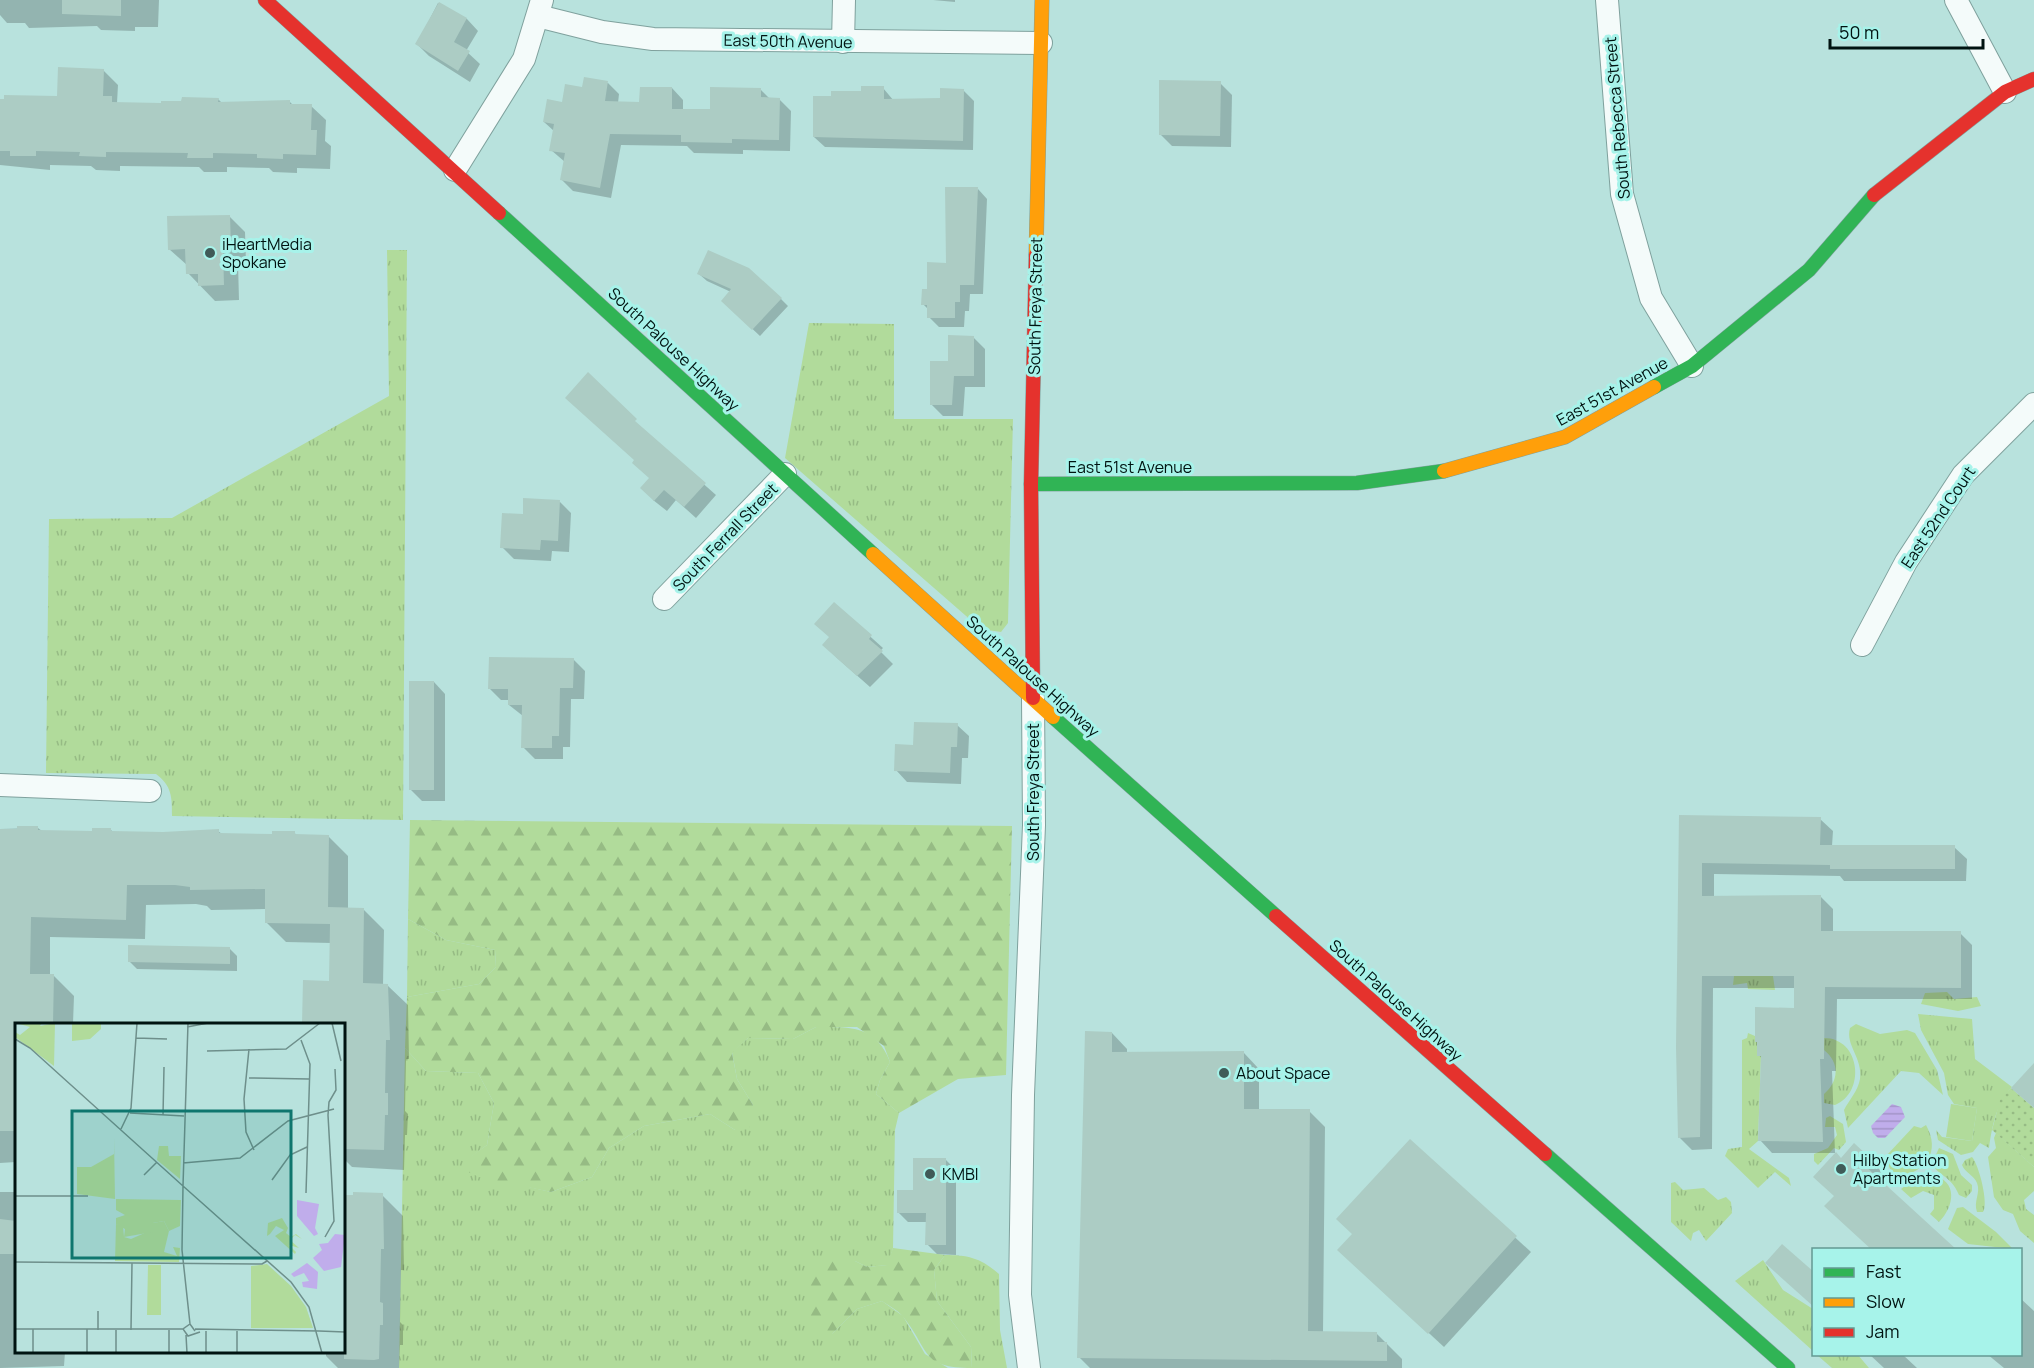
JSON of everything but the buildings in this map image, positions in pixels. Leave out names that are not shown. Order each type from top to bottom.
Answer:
[{"type":"street","name":"South Palouse Highway","points":[[265,0],[455,170],[785,474],[1033,698],[1788,1368]]},
{"type":"street","points":[[843,42],[844,0]]},
{"type":"street","name":"South Freya Street","points":[[1029,1368],[1020,1295],[1023,1095],[1034,825],[1031,484],[1042,0]]},
{"type":"street","name":"South Rebecca Street","points":[[1607,0],[1622,194],[1651,298],[1692,366]]},
{"type":"street","points":[[1956,0],[2005,92]]},
{"type":"street","points":[[455,170],[485,126],[524,59],[540,8]]},
{"type":"street","name":"East 50th Avenue","points":[[540,8],[602,32],[653,39],[1041,43]]},
{"type":"street","name":"East 51st Avenue","points":[[1031,484],[1357,483],[1458,469],[1565,437],[1692,366],[1809,270],[1880,188],[2005,92],[2034,80]]},
{"type":"street","name":"East 52nd Court","points":[[1862,645],[1906,562],[1963,475],[2034,404]]},
{"type":"street","name":"South Ferrall Street","points":[[664,599],[785,474]]},
{"type":"street","points":[[0,785],[150,791]]},
{"type":"green space","points":[[387,250],[407,250],[403,820],[172,816],[170,792],[156,774],[46,773],[49,519],[172,518],[389,396]]},
{"type":"green space","points":[[809,323],[894,324],[894,419],[1013,419],[1008,623],[1001,632],[981,629],[785,458]]},
{"type":"green space","points":[[410,820],[1012,826],[1006,1075],[958,1079],[899,1113],[876,1094],[880,1080],[890,1062],[884,1046],[857,1027],[816,1027],[793,1039],[748,1038],[732,1053],[737,1079],[753,1105],[750,1127],[735,1130],[710,1114],[644,1126],[609,1148],[592,1177],[551,1192],[479,1177],[464,1170],[470,1157],[487,1145],[494,1103],[478,1073],[426,1071],[405,1048],[407,997],[479,984],[496,967],[495,950],[446,940],[408,919]]},
{"type":"green space","points":[[408,919],[446,940],[495,950],[496,967],[479,984],[407,997]]},
{"type":"green space","points":[[1734,976],[1773,976],[1775,990],[1748,989],[1747,983],[1733,985]]},
{"type":"green space","points":[[1947,992],[1954,999],[1977,997],[1981,1006],[1958,1011],[1921,1004],[1925,993]]},
{"type":"green space","points":[[1918,1014],[1972,1019],[1975,1059],[2012,1087],[1998,1108],[1989,1148],[1980,1143],[1973,1152],[1961,1155],[1938,1140],[1936,1130],[1942,1137],[1972,1141],[1977,1108],[1954,1104],[1948,1095],[1944,1073],[1921,1030]]},
{"type":"green space","points":[[1856,1024],[1880,1034],[1907,1030],[1915,1033],[1937,1070],[1943,1095],[1919,1073],[1901,1071],[1848,1128],[1844,1110],[1860,1079],[1859,1065],[1849,1034],[1850,1028]]},
{"type":"green space","points":[[816,1027],[851,1028],[870,1035],[877,1041],[890,1062],[880,1080],[876,1094],[899,1113],[895,1130],[893,1248],[888,1265],[867,1267],[855,1261],[832,1334],[857,1309],[882,1301],[903,1316],[925,1354],[948,1368],[399,1368],[405,1048],[426,1071],[478,1073],[494,1103],[487,1145],[471,1157],[529,1187],[551,1192],[592,1177],[609,1148],[644,1126],[710,1114],[735,1130],[753,1105],[737,1079],[732,1052],[748,1038],[793,1039]]},
{"type":"green space","points":[[1748,1033],[1755,1036],[1761,1056],[1758,1141],[1749,1149],[1789,1178],[1791,1186],[1775,1172],[1758,1188],[1725,1156],[1728,1149],[1742,1147],[1742,1040],[1747,1038]]},
{"type":"green space","points":[[1824,1038],[1836,1040],[1846,1047],[1855,1067],[1852,1089],[1845,1099],[1835,1105],[1824,1103],[1824,1094],[1833,1083],[1836,1072],[1833,1061],[1824,1050]]},
{"type":"green space","points":[[2011,1088],[2034,1108],[2034,1167],[1992,1130],[2000,1100]]},
{"type":"green space","points":[[1951,1104],[1977,1108],[1972,1141],[1946,1137]]},
{"type":"green space","points":[[1830,1116],[1843,1124],[1846,1142],[1839,1150],[1834,1148],[1818,1165],[1814,1161],[1814,1154],[1828,1148],[1837,1135],[1835,1127],[1825,1127],[1826,1118]]},
{"type":"green space","points":[[1926,1125],[1932,1144],[1928,1159],[1917,1170],[1899,1177],[1890,1168],[1887,1155],[1914,1126],[1921,1128]]},
{"type":"green space","points":[[1996,1133],[2034,1167],[2034,1191],[2024,1200],[2026,1209],[2034,1215],[2034,1243],[2020,1231],[2013,1214],[2003,1210],[1994,1197],[1988,1157],[1996,1148],[1994,1138]]},
{"type":"green space","points":[[1939,1148],[1953,1154],[1961,1175],[1972,1185],[1972,1191],[1966,1198],[1959,1195],[1952,1183],[1934,1167],[1932,1163]]},
{"type":"green space","points":[[1972,1157],[1978,1168],[1982,1184],[1985,1201],[1983,1212],[1977,1212],[1976,1208],[1977,1183],[1962,1165],[1965,1160]]},
{"type":"green space","points":[[1932,1175],[1947,1183],[1951,1195],[1948,1209],[1939,1222],[1930,1214],[1934,1209],[1934,1195],[1923,1191],[1911,1198],[1901,1189],[1916,1178]]},
{"type":"green space","points":[[1675,1182],[1683,1190],[1704,1188],[1718,1200],[1726,1197],[1731,1202],[1732,1213],[1706,1241],[1699,1230],[1693,1233],[1691,1241],[1671,1222],[1671,1183]]},
{"type":"green space","points":[[1963,1207],[1996,1232],[2012,1248],[1968,1244],[1948,1229],[1957,1208]]},
{"type":"green space","points":[[893,1248],[945,1255],[934,1270],[937,1301],[971,1347],[972,1368],[944,1365],[935,1361],[923,1348],[902,1315],[882,1301],[857,1309],[832,1334],[812,1332],[803,1309],[814,1272],[833,1258],[855,1261],[867,1267],[887,1265]]},
{"type":"green space","points":[[945,1255],[974,1258],[999,1274],[1000,1330],[1007,1368],[972,1368],[971,1347],[937,1301],[934,1270]]},
{"type":"green space","points":[[1763,1260],[1783,1290],[1812,1308],[1812,1350],[1735,1281]]},
{"type":"green space","points":[[1818,1356],[1859,1356],[1869,1368],[1832,1368]]},
{"type":"shaded area","points":[[1892,1104],[1901,1107],[1905,1117],[1885,1138],[1878,1138],[1871,1126]]},
{"type":"traffic: fast","points":[[1654,387],[1692,366],[1809,270],[1874,195]]},
{"type":"traffic: fast","points":[[499,213],[873,554]]},
{"type":"traffic: fast","points":[[1031,484],[1357,483],[1444,471]]},
{"type":"traffic: fast","points":[[1053,717],[1276,916]]},
{"type":"traffic: fast","points":[[1545,1154],[1788,1368]]},
{"type":"traffic: slow","points":[[1036,255],[1042,0]]},
{"type":"traffic: slow","points":[[1444,471],[1565,437],[1654,387]]},
{"type":"traffic: slow","points":[[873,554],[1053,717]]},
{"type":"traffic: jam","points":[[265,0],[499,213]]},
{"type":"traffic: jam","points":[[1874,195],[2005,92],[2034,79]]},
{"type":"traffic: jam","points":[[1033,698],[1031,484],[1036,255]]},
{"type":"traffic: jam","points":[[1276,916],[1545,1154]]},
{"type":"place","name":"iHeartMedia Spokane","points":[[210,253]]},
{"type":"place","name":"About Space","points":[[1224,1073]]},
{"type":"place","name":"Hilby Station Apartments","points":[[1841,1169]]},
{"type":"place","name":"KMBI","points":[[930,1174]]}]
